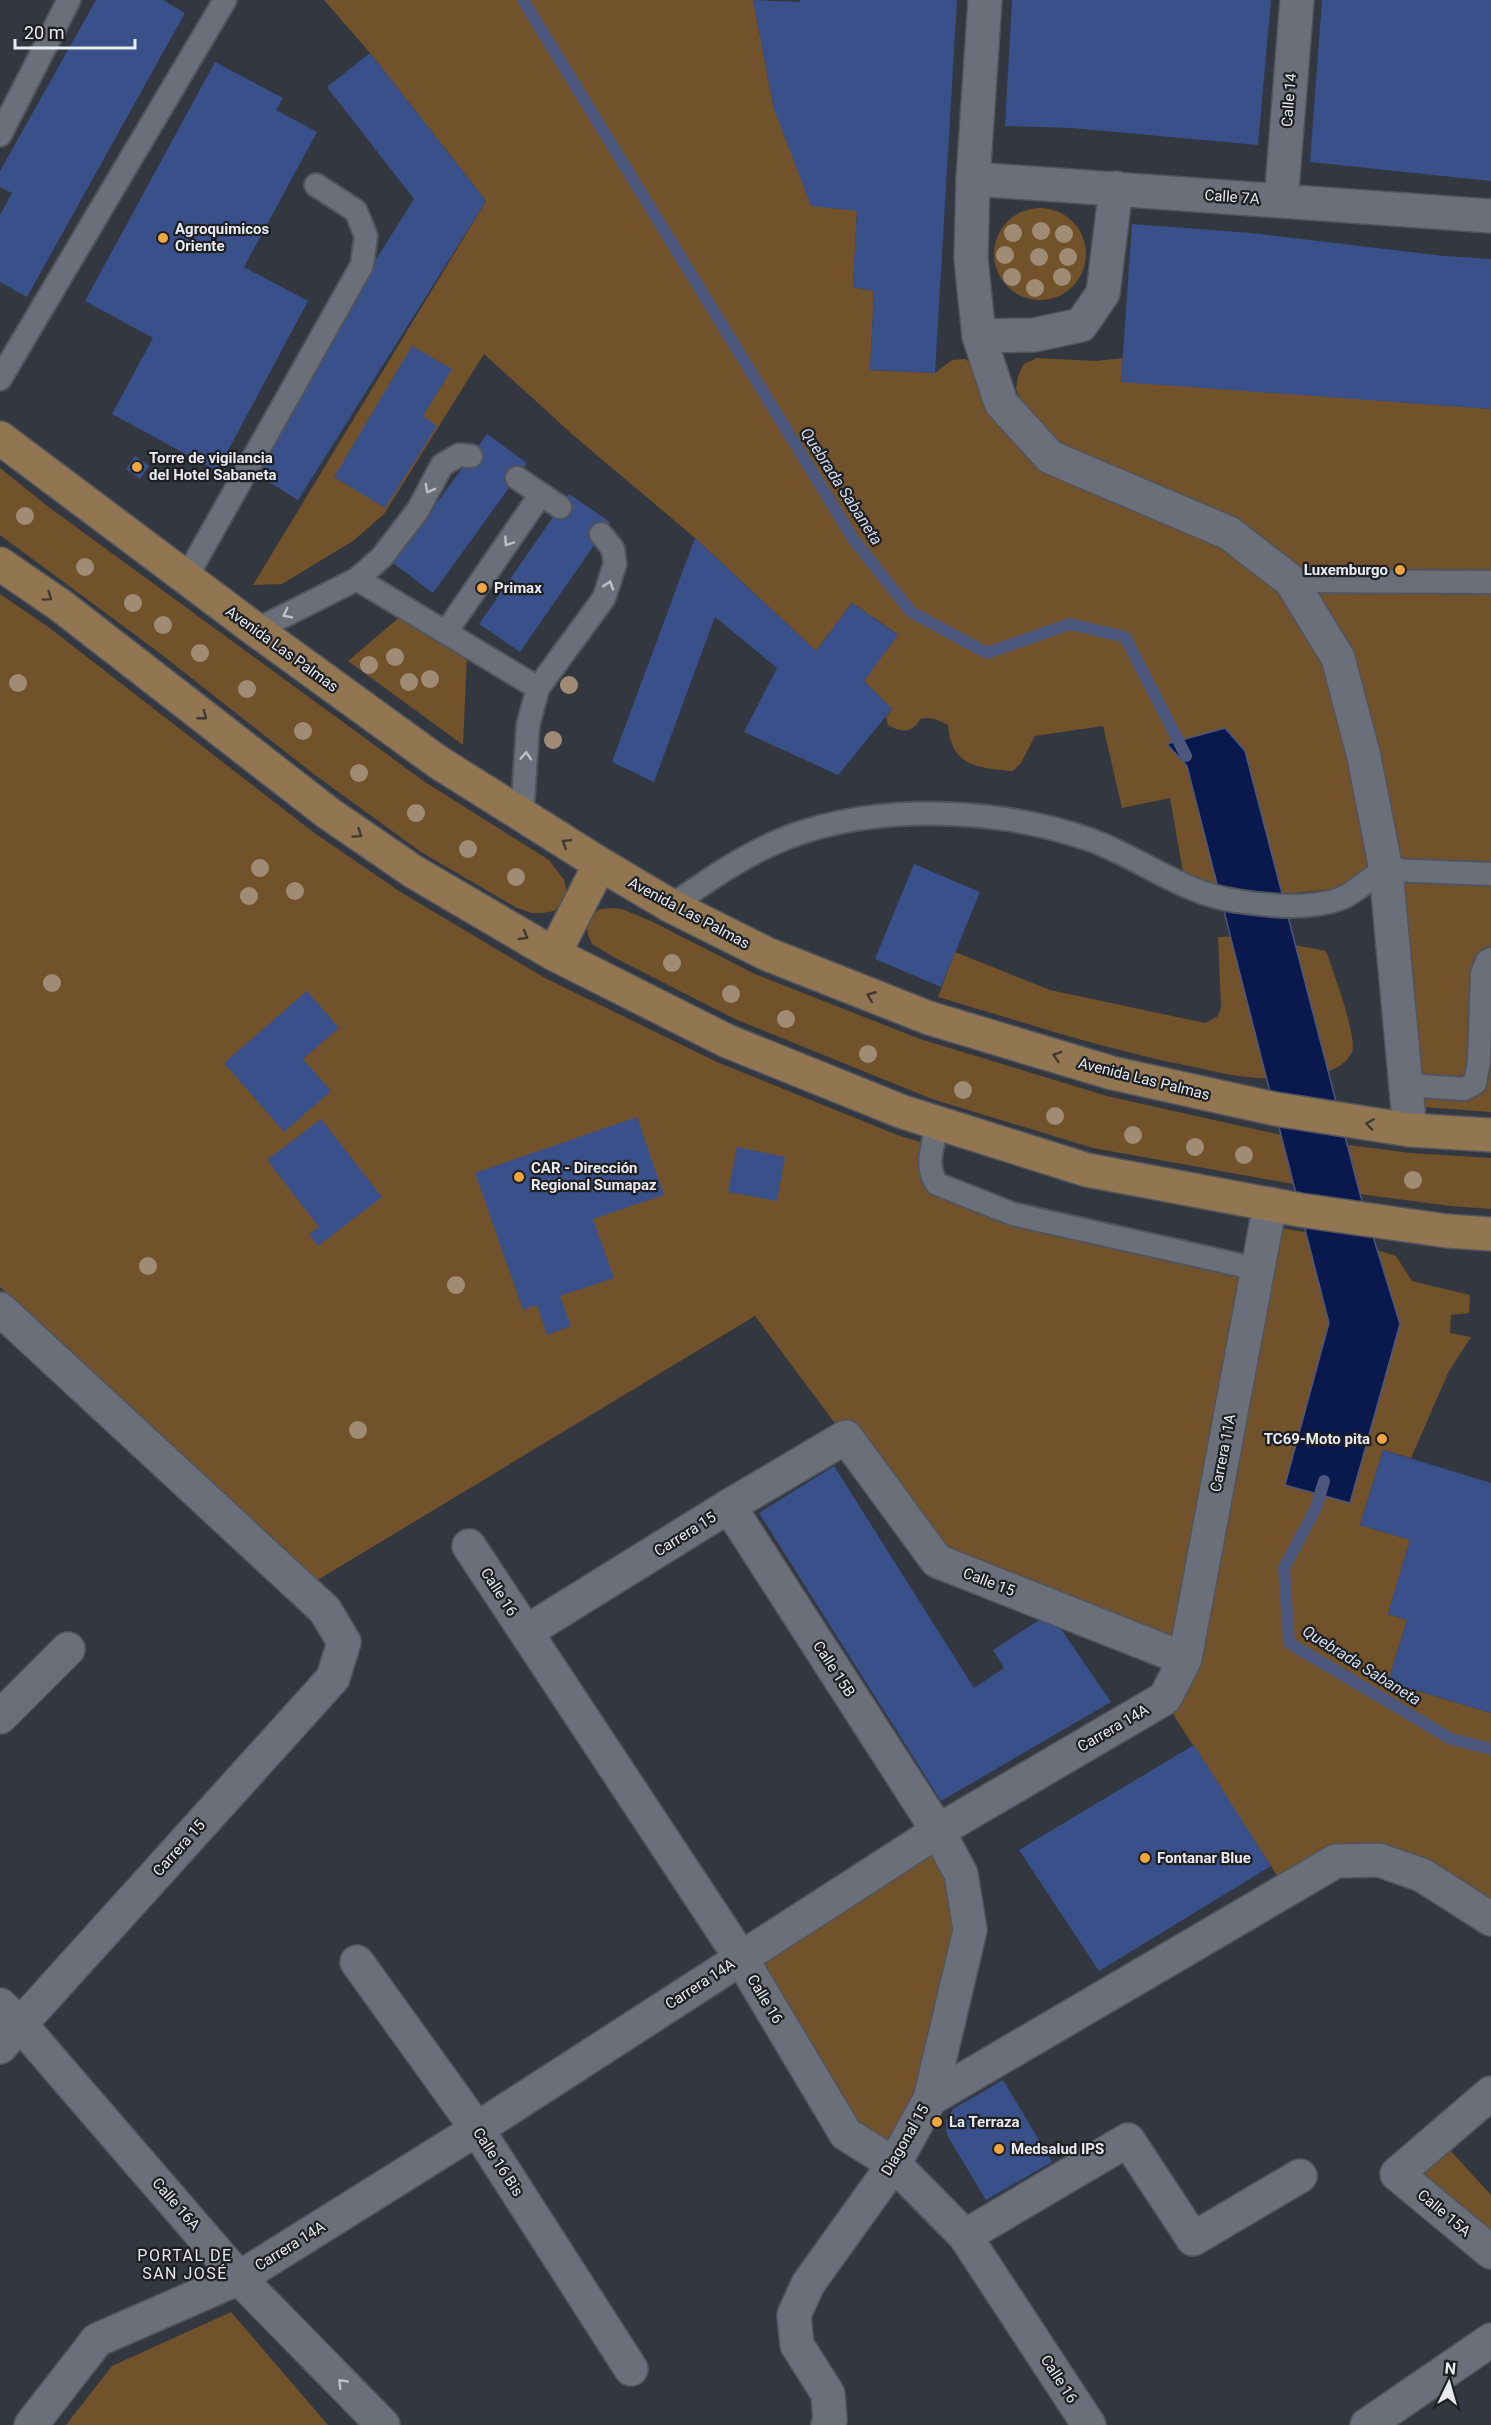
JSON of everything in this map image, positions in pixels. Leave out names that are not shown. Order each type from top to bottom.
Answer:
[{"type":"main road","name":"Avenida Las Palmas","points":[[0,438],[256,630],[438,762],[671,906],[767,954],[929,1018],[1112,1073],[1275,1109],[1410,1130],[1491,1135]]},
{"type":"main road","points":[[0,564],[60,605],[328,813],[414,872],[555,954],[727,1041],[938,1124],[1088,1170],[1270,1204],[1447,1231],[1491,1234]]},
{"type":"main road","points":[[555,954],[600,864]]},
{"type":"street","points":[[985,0],[970,259],[979,336],[1001,403],[1050,457],[1229,533],[1291,581],[1338,658],[1364,757],[1386,870],[1410,1130]]},
{"type":"street","name":"Calle 14","points":[[1281,201],[1297,0]]},
{"type":"street","name":"Calle 7A","points":[[973,179],[1491,216]]},
{"type":"street","points":[[979,336],[1034,335],[1081,325],[1103,293],[1116,188]]},
{"type":"street","name":"Carrera 11A","points":[[1165,1698],[1185,1659],[1270,1204]]},
{"type":"street","name":"Carrera 15","points":[[0,1309],[325,1610],[344,1642],[333,1678],[7,2025]]},
{"type":"street","name":"Calle 15","points":[[846,1437],[937,1562],[1185,1659]]},
{"type":"street","name":"Carrera 15","points":[[526,1632],[729,1506],[846,1437]]},
{"type":"street","name":"Calle 15B","points":[[729,1506],[938,1831]]},
{"type":"street","name":"Calle 16","points":[[469,1546],[741,1958],[846,2134],[894,2164],[965,2236],[1089,2425]]},
{"type":"street","points":[[0,1717],[68,1649]]},
{"type":"street","name":"Carrera 14A","points":[[31,2425],[97,2340],[239,2278],[477,2129],[938,1831],[1165,1698]]},
{"type":"street","name":"Diagonal 15","points":[[828,2425],[830,2420],[828,2394],[797,2345],[794,2315],[808,2284],[894,2164],[930,2099],[970,1930],[961,1874],[938,1831]]},
{"type":"street","points":[[930,2099],[1336,1861],[1379,1860],[1422,1875],[1491,1919]]},
{"type":"street","name":"Calle 16 Bis","points":[[357,1962],[477,2129],[631,2369]]},
{"type":"street","name":"Calle 16A","points":[[7,2025],[239,2278],[383,2425]]},
{"type":"street","name":"Calle 15A","points":[[1491,2093],[1397,2174],[1491,2252]]},
{"type":"street","points":[[965,2236],[1128,2140],[1193,2239],[1300,2176]]},
{"type":"street","points":[[1367,2425],[1491,2340]]},
{"type":"lane","points":[[0,135],[69,0]]},
{"type":"lane","points":[[0,379],[225,0]]},
{"type":"lane","points":[[186,578],[362,265],[366,236],[356,212],[316,185]]},
{"type":"lane","points":[[256,630],[357,579],[382,557],[418,510],[442,465],[459,455],[471,456]]},
{"type":"lane","points":[[517,478],[560,507]]},
{"type":"lane","points":[[446,632],[541,494]]},
{"type":"lane","points":[[522,815],[528,725],[538,688],[604,598],[615,564],[613,549],[601,534]]},
{"type":"lane","points":[[357,579],[538,688]]},
{"type":"lane","points":[[1291,581],[1491,582]]},
{"type":"lane","points":[[671,906],[733,864],[777,842],[809,830],[878,817],[993,816],[1026,823],[1092,841],[1211,896],[1273,905],[1328,902],[1354,892],[1386,870],[1491,874]]},
{"type":"lane","points":[[1407,1085],[1464,1089],[1475,1083],[1479,1061],[1482,973],[1487,961],[1491,959]]},
{"type":"lane","points":[[938,1124],[930,1156],[931,1176],[937,1184],[1013,1214],[1257,1269]]},
{"type":"shaded area","points":[[324,0],[753,0],[774,109],[857,211],[853,287],[874,291],[870,370],[935,373],[952,360],[966,359],[974,368],[987,413],[1044,472],[1219,544],[1282,597],[1324,661],[1374,870],[1350,885],[1325,890],[1273,895],[1210,886],[1183,872],[1170,798],[1122,808],[1103,726],[1035,736],[1021,763],[1013,771],[969,763],[955,749],[950,739],[948,725],[938,720],[920,719],[914,727],[906,730],[888,725],[886,717],[892,709],[864,681],[897,634],[852,603],[816,651],[695,538],[573,435],[484,354],[384,514],[353,541],[282,584],[253,585],[486,201],[370,53]]},
{"type":"shaded area","points":[[1040,208],[1057,212],[1072,222],[1082,237],[1086,254],[1082,271],[1072,286],[1057,296],[1040,300],[1023,296],[1008,286],[998,271],[994,254],[998,237],[1008,222],[1023,212]]},
{"type":"shaded area","points":[[1037,358],[1096,361],[1123,358],[1121,381],[1491,409],[1491,1112],[1423,1107],[1399,859],[1301,570],[1062,445],[1023,405],[1016,389],[1018,376],[1024,364]]},
{"type":"shaded area","points":[[0,468],[50,508],[425,782],[549,860],[564,880],[567,892],[562,904],[554,911],[543,913],[532,913],[517,908],[421,852],[315,775],[157,651],[0,535]]},
{"type":"shaded area","points":[[0,594],[47,626],[313,832],[399,891],[545,978],[717,1062],[900,1136],[924,1143],[922,1174],[930,1190],[1242,1274],[1173,1638],[948,1550],[837,1426],[755,1316],[316,1581],[0,1287]]},
{"type":"shaded area","points":[[401,616],[467,657],[463,745],[348,661]]},
{"type":"shaded area","points":[[1225,728],[1245,751],[1360,1194],[1400,1324],[1350,1503],[1285,1485],[1329,1323],[1187,766],[1167,744]]},
{"type":"shaded area","points":[[600,909],[622,909],[651,921],[755,974],[920,1039],[1107,1096],[1281,1135],[1293,1184],[1093,1148],[932,1099],[735,1019],[617,959],[592,944],[587,925],[590,917]]},
{"type":"shaded area","points":[[1246,936],[1326,951],[1344,1003],[1353,1044],[1352,1052],[1345,1062],[1334,1069],[1305,1077],[1273,1079],[1231,1075],[1122,1051],[938,997],[955,952],[1050,990],[1205,1023],[1218,1016],[1221,1007],[1218,937]]},
{"type":"shaded area","points":[[1348,1145],[1411,1153],[1491,1158],[1491,1209],[1360,1194]]},
{"type":"shaded area","points":[[1280,1228],[1335,1237],[1396,1256],[1412,1281],[1470,1295],[1469,1313],[1451,1315],[1450,1333],[1471,1337],[1449,1371],[1411,1458],[1383,1450],[1360,1525],[1410,1540],[1388,1614],[1407,1620],[1388,1682],[1491,1713],[1491,1902],[1429,1862],[1278,1877],[1171,1711]]},
{"type":"shaded area","points":[[932,1844],[952,1874],[959,1933],[922,2083],[889,2150],[853,2127],[752,1961]]},
{"type":"shaded area","points":[[1449,2149],[1491,2195],[1491,2233],[1419,2173]]},
{"type":"shaded area","points":[[231,2312],[328,2425],[66,2425],[112,2366]]},
{"type":"building","points":[[96,0],[163,0],[185,13],[27,297],[0,282],[0,215],[12,193],[0,187],[0,171]]},
{"type":"building","points":[[753,0],[800,2],[800,0],[957,0],[935,373],[870,370],[874,291],[853,287],[857,211],[811,206],[774,109]]},
{"type":"building","points":[[1012,0],[1271,0],[1258,145],[1072,128],[1005,126]]},
{"type":"building","points":[[1322,0],[1491,0],[1491,181],[1310,162]]},
{"type":"building","points":[[370,53],[486,201],[298,500],[254,473],[278,415],[414,199],[327,87]]},
{"type":"building","points":[[215,62],[283,98],[276,110],[317,132],[244,267],[308,301],[217,471],[112,414],[153,338],[85,301]]},
{"type":"building","points":[[1132,224],[1251,233],[1444,256],[1491,259],[1491,409],[1121,382]]},
{"type":"building","points":[[412,346],[452,369],[423,416],[437,426],[385,508],[334,477]]},
{"type":"building","points":[[487,434],[527,463],[433,593],[393,563]]},
{"type":"building","name":"Torre de vigilancia del Hotel Sabaneta","points":[[135,456],[149,466],[140,479],[126,469]]},
{"type":"building","points":[[569,494],[610,522],[520,652],[479,624]]},
{"type":"building","points":[[695,538],[816,651],[852,603],[898,635],[864,681],[892,709],[838,775],[744,732],[777,668],[715,617],[654,782],[612,762]]},
{"type":"building","points":[[914,864],[980,892],[941,987],[875,959]]},
{"type":"building","points":[[307,991],[339,1028],[303,1059],[331,1091],[284,1132],[224,1063]]},
{"type":"building","points":[[637,1117],[664,1195],[593,1219],[614,1278],[560,1296],[571,1326],[547,1335],[537,1305],[523,1310],[475,1173]]},
{"type":"building","points":[[321,1119],[382,1197],[318,1246],[309,1234],[319,1227],[267,1160]]},
{"type":"building","points":[[737,1147],[785,1157],[777,1201],[728,1192]]},
{"type":"building","points":[[1383,1450],[1491,1483],[1491,1713],[1388,1682],[1407,1620],[1388,1614],[1410,1540],[1360,1525]]},
{"type":"building","points":[[834,1466],[974,1688],[1004,1668],[993,1650],[1050,1613],[1111,1702],[941,1801],[759,1513]]},
{"type":"building","name":"Fontanar Blue","points":[[1194,1745],[1271,1866],[1099,1971],[1019,1850]]},
{"type":"building","name":"Medsalud IPS","points":[[1003,2080],[1052,2162],[986,2200],[947,2135],[946,2121],[953,2109]]},
{"type":"waterway","name":"Quebrada Sabaneta","points":[[523,0],[854,540],[911,612],[987,653],[1070,624],[1125,637],[1186,756]]},
{"type":"waterway","name":"Quebrada Sabaneta","points":[[1324,1481],[1316,1508],[1284,1568],[1289,1643],[1451,1739],[1491,1749]]},
{"type":"place","name":"Agroquimicos Oriente","points":[[163,238]]},
{"type":"place","name":"Torre de vigilancia del Hotel Sabaneta","points":[[137,467]]},
{"type":"place","name":"Luxemburgo","points":[[1400,570]]},
{"type":"place","name":"Primax","points":[[482,588]]},
{"type":"place","name":"CAR - Dirección Regional Sumapaz","points":[[519,1177]]},
{"type":"place","name":"TC69-Moto pita","points":[[1382,1439]]},
{"type":"place","name":"Fontanar Blue","points":[[1145,1858]]},
{"type":"place","name":"La Terraza","points":[[937,2122]]},
{"type":"place","name":"Medsalud IPS","points":[[999,2149]]},
{"type":"district","name":"PORTAL DE SAN JOSÉ","points":[[185,2264]]}]
